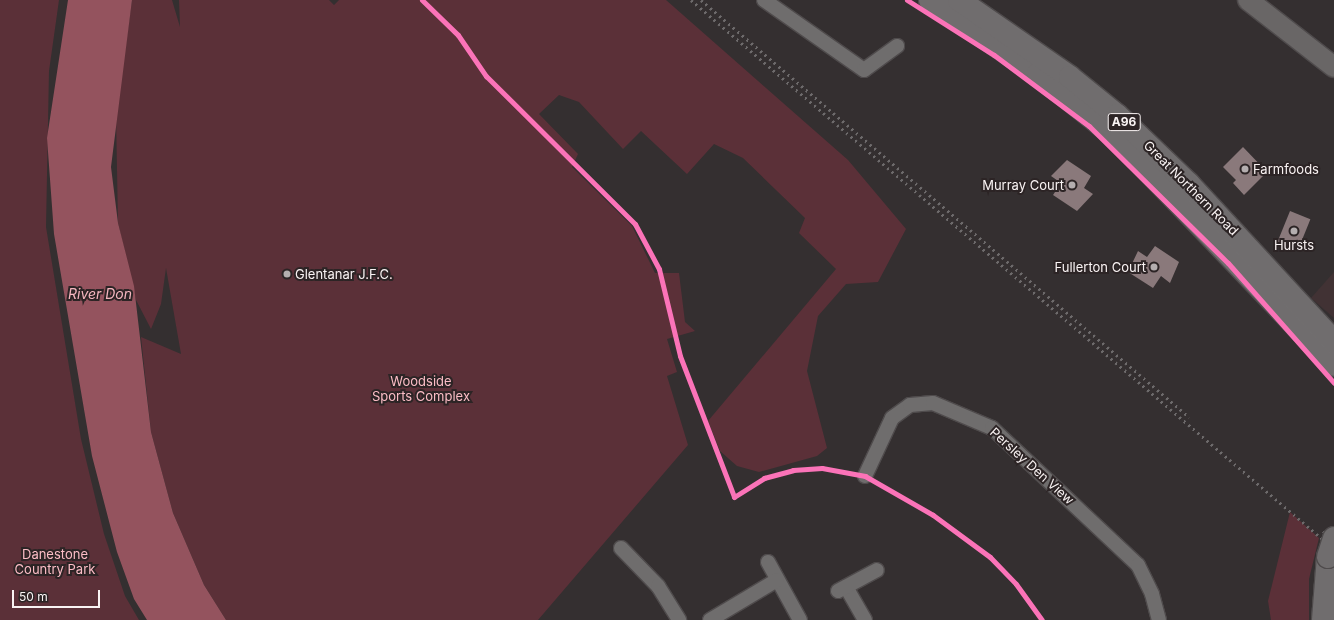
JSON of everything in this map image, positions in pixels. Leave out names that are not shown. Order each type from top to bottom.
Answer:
[{"type":"main road","name":"Great Northern Road","points":[[930,0],[1038,74],[1116,137],[1334,365]]},
{"type":"main road","name":"Great Northern Road","points":[[959,0],[1070,77],[1168,162],[1327,334]]},
{"type":"main road","points":[[1322,620],[1331,547]]},
{"type":"street","points":[[764,0],[864,70],[896,46]]},
{"type":"street","points":[[1248,0],[1334,67]]},
{"type":"street","name":"Persley Den View","points":[[865,476],[892,418],[910,405],[932,403],[992,428],[1138,564],[1152,594],[1159,620]]},
{"type":"street","points":[[621,548],[658,586],[679,620]]},
{"type":"street","points":[[768,562],[800,620]]},
{"type":"street","points":[[865,620],[842,589],[877,570]]},
{"type":"street","points":[[715,619],[777,580]]},
{"type":"shaded area","points":[[1334,272],[1334,318],[1311,298]]},
{"type":"green space","name":"Danestone Country Park","points":[[0,0],[59,0],[49,71],[46,227],[81,439],[104,534],[125,596],[139,620],[0,620]]},
{"type":"green space","name":"Woodside Sports Complex","points":[[132,0],[172,0],[180,27],[179,0],[329,0],[334,5],[339,0],[666,0],[848,160],[906,229],[878,282],[846,284],[818,316],[807,371],[827,448],[817,456],[759,472],[737,466],[720,451],[708,421],[836,269],[799,233],[805,218],[743,158],[714,144],[687,174],[641,131],[623,149],[579,102],[559,95],[539,114],[578,154],[572,167],[632,226],[655,273],[679,273],[685,322],[695,331],[667,339],[677,372],[667,376],[688,445],[538,620],[226,620],[204,585],[173,513],[151,432],[141,337],[181,354],[166,268],[161,304],[151,329],[136,300],[118,223],[116,115]]},
{"type":"green space","points":[[1290,512],[1319,538],[1309,579],[1309,620],[1271,620],[1268,601]]},
{"type":"water","name":"River Don","points":[[68,0],[132,0],[111,167],[118,223],[134,286],[151,432],[173,513],[204,585],[226,620],[147,620],[134,599],[117,552],[92,456],[54,234],[47,138]]},
{"type":"building","name":"Farmfoods","points":[[1243,147],[1267,172],[1244,195],[1233,183],[1236,180],[1223,167]]},
{"type":"building","name":"Murray Court","points":[[1067,160],[1091,176],[1084,188],[1093,194],[1077,211],[1053,195],[1061,183],[1051,176]]},
{"type":"building","name":"Hursts","points":[[1290,211],[1310,219],[1298,250],[1278,242]]},
{"type":"building","name":"Fullerton Court","points":[[1155,246],[1179,262],[1170,283],[1161,276],[1153,288],[1128,272],[1138,251],[1147,257]]},
{"type":"railway","points":[[691,0],[1334,549]]},
{"type":"railway","points":[[701,0],[1189,417]]},
{"type":"railway","points":[[1323,531],[1334,541]]},
{"type":"cycle path","points":[[422,0],[458,35],[486,76],[635,224],[659,269],[680,356],[734,497],[764,478],[793,470],[822,468],[865,476],[933,515],[990,557],[1016,584],[1042,620]]},
{"type":"cycle path","points":[[907,0],[994,55],[1089,126],[1228,263],[1334,383]]},
{"type":"place","name":"Farmfoods","points":[[1245,169]]},
{"type":"place","name":"Murray Court","points":[[1072,185]]},
{"type":"place","name":"Hursts","points":[[1294,231]]},
{"type":"place","name":"Fullerton Court","points":[[1154,267]]},
{"type":"place","name":"Glentanar J.F.C.","points":[[287,274]]}]
